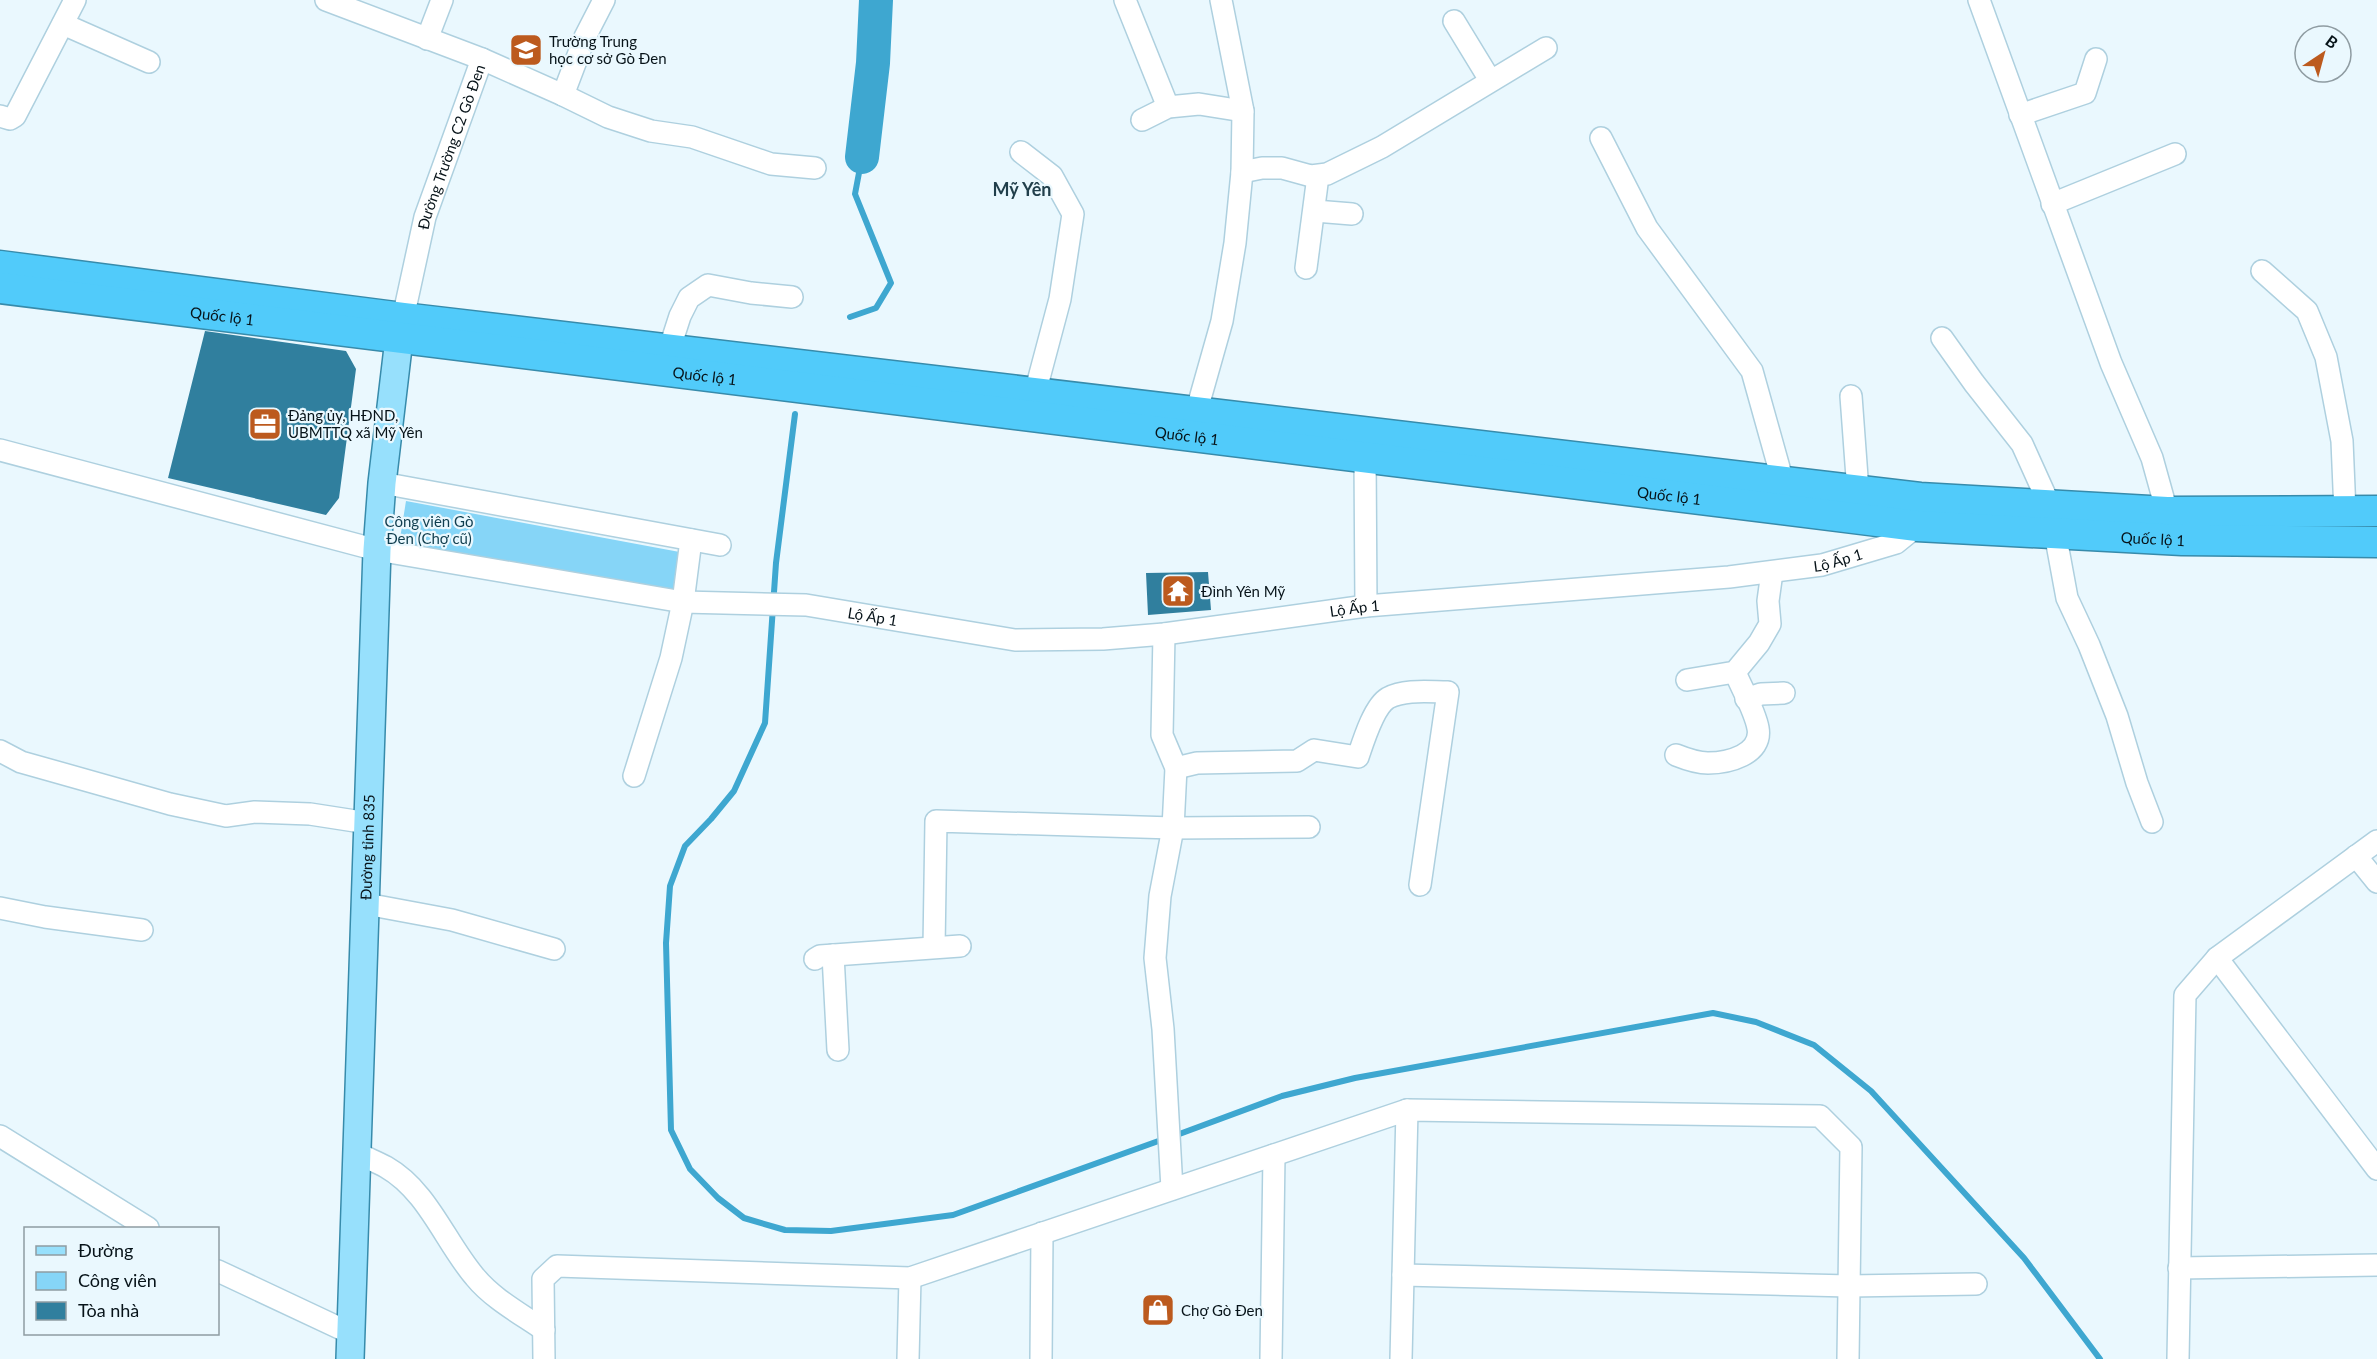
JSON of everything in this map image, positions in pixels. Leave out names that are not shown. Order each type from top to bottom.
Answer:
[{"type":"highway","name":"Quốc lộ 1","points":[[0,266],[401,328],[1365,456],[1917,526],[2167,513],[2377,511]]},
{"type":"highway","name":"Quốc lộ 1","points":[[0,288],[401,328],[669,350],[1920,498],[2182,540],[2377,542]]},
{"type":"main road","name":"Đường tỉnh 835","points":[[350,1346],[377,550],[382,483],[401,328]]},
{"type":"street","points":[[0,116],[10,119],[15,116],[75,0]]},
{"type":"street","points":[[326,0],[482,59]]},
{"type":"street","points":[[427,39],[442,0]]},
{"type":"street","points":[[563,95],[585,37],[604,0]]},
{"type":"street","points":[[1125,0],[1168,107]]},
{"type":"street","points":[[1196,412],[1222,321],[1235,243],[1242,172],[1243,111],[1221,0]]},
{"type":"street","points":[[1979,0],[2111,363],[2152,458],[2167,513]]},
{"type":"street","points":[[1454,21],[1490,80]]},
{"type":"street","points":[[63,24],[149,62]]},
{"type":"street","points":[[1242,172],[1262,168],[1282,168],[1299,174],[1318,176],[1327,174],[1382,147],[1546,48]]},
{"type":"street","name":"Đường Trường C2 Gò Đen","points":[[401,328],[425,217],[482,59],[608,117],[651,130],[692,137],[771,164],[815,168]]},
{"type":"street","points":[[2020,115],[2085,93],[2096,59]]},
{"type":"street","points":[[1142,120],[1168,107],[1199,105],[1243,111]]},
{"type":"street","points":[[1601,138],[1647,228],[1752,371],[1784,482]]},
{"type":"street","points":[[1021,152],[1052,176],[1073,214],[1060,299],[1035,393]]},
{"type":"street","points":[[2052,204],[2175,154]]},
{"type":"street","points":[[1306,268],[1318,176]]},
{"type":"street","points":[[1315,211],[1352,214]]},
{"type":"street","points":[[2262,271],[2307,311],[2325,357],[2342,441],[2345,512]]},
{"type":"street","points":[[669,350],[689,298],[708,285],[751,293],[792,297]]},
{"type":"street","points":[[1942,338],[2022,444],[2053,520],[2067,598],[2089,645],[2117,716],[2137,783],[2152,822]]},
{"type":"street","points":[[1851,396],[1858,491]]},
{"type":"street","name":"Lộ Ấp 1","points":[[0,450],[377,550],[683,602],[806,605],[1014,639],[1103,639],[1164,634],[1366,606],[1772,572],[1822,565],[1896,543],[1917,526]]},
{"type":"street","points":[[1365,456],[1366,606]]},
{"type":"street","points":[[382,483],[720,545]]},
{"type":"street","points":[[634,776],[671,658],[683,602],[691,540]]},
{"type":"street","points":[[1687,680],[1735,672],[1759,643],[1770,624],[1768,601],[1772,572]]},
{"type":"street","points":[[1164,634],[1162,735],[1176,768],[1173,828],[1160,896],[1155,958],[1172,1189]]},
{"type":"street","points":[[1676,755],[1706,763],[1736,759],[1749,751],[1757,741],[1759,729],[1735,672]]},
{"type":"street","points":[[1176,768],[1197,763],[1297,761],[1314,750],[1358,757],[1378,708],[1387,698],[1410,692],[1448,692],[1420,885]]},
{"type":"street","points":[[1746,699],[1761,694],[1784,693]]},
{"type":"street","points":[[0,751],[21,762],[170,804],[226,816],[255,813],[310,814],[368,824]]},
{"type":"street","points":[[934,947],[936,821],[1173,828],[1309,827]]},
{"type":"street","points":[[2178,1359],[2185,995],[2217,958],[2377,841]]},
{"type":"street","points":[[2356,856],[2377,882]]},
{"type":"street","points":[[366,904],[452,921],[554,949]]},
{"type":"street","points":[[0,908],[45,917],[142,930]]},
{"type":"street","points":[[838,1050],[824,957],[960,945]]},
{"type":"street","points":[[2217,958],[2377,1168]]},
{"type":"street","points":[[1401,1359],[1407,1110]]},
{"type":"street","points":[[544,1359],[543,1279],[557,1266],[910,1278],[1407,1110],[1820,1116],[1851,1147],[1848,1359]]},
{"type":"street","points":[[0,1136],[146,1227]]},
{"type":"street","points":[[357,1153],[387,1168],[399,1177],[418,1195],[475,1277],[488,1290],[544,1330]]},
{"type":"street","points":[[1271,1359],[1274,1155]]},
{"type":"street","points":[[1041,1359],[1042,1233]]},
{"type":"street","points":[[2180,1268],[2377,1265]]},
{"type":"street","points":[[219,1272],[350,1346]]},
{"type":"street","points":[[1403,1275],[1849,1286],[1976,1284]]},
{"type":"street","points":[[908,1359],[910,1278]]},
{"type":"green space","name":"Công viên Gò Đen (Chợ cũ)","points":[[406,501],[685,553],[681,593],[399,545]]},
{"type":"building","name":"Đảng ủy, HĐND, UBMTTQ xã Mỹ Yên","points":[[205,331],[346,351],[356,369],[339,498],[326,515],[168,478]]},
{"type":"building","name":"Đình Yên Mỹ","points":[[1208,572],[1211,610],[1148,615],[1146,573]]},
{"type":"waterway","points":[[862,157],[873,63],[876,0]]},
{"type":"waterway","points":[[850,317],[876,308],[891,283],[855,194],[862,157]]},
{"type":"waterway","points":[[795,414],[776,563],[765,723],[734,791],[685,846],[670,886],[666,943],[671,1130],[690,1169],[718,1198],[744,1218],[785,1230],[831,1231],[953,1215],[1164,1139]]},
{"type":"waterway","points":[[1174,1136],[1282,1096],[1355,1078],[1713,1013],[1756,1022],[1814,1045],[1871,1091],[2024,1258],[2100,1359]]},
{"type":"place","name":"Trường Trung học cơ sở Gò Đen","points":[[526,50]]},
{"type":"place","name":"Đảng ủy, HĐND, UBMTTQ xã Mỹ Yên","points":[[265,424]]},
{"type":"place","name":"Đình Yên Mỹ","points":[[1178,591]]},
{"type":"place","name":"Chợ Gò Đen","points":[[1158,1310]]},
{"type":"district","name":"Mỹ Yên","points":[[1022,189]]}]
